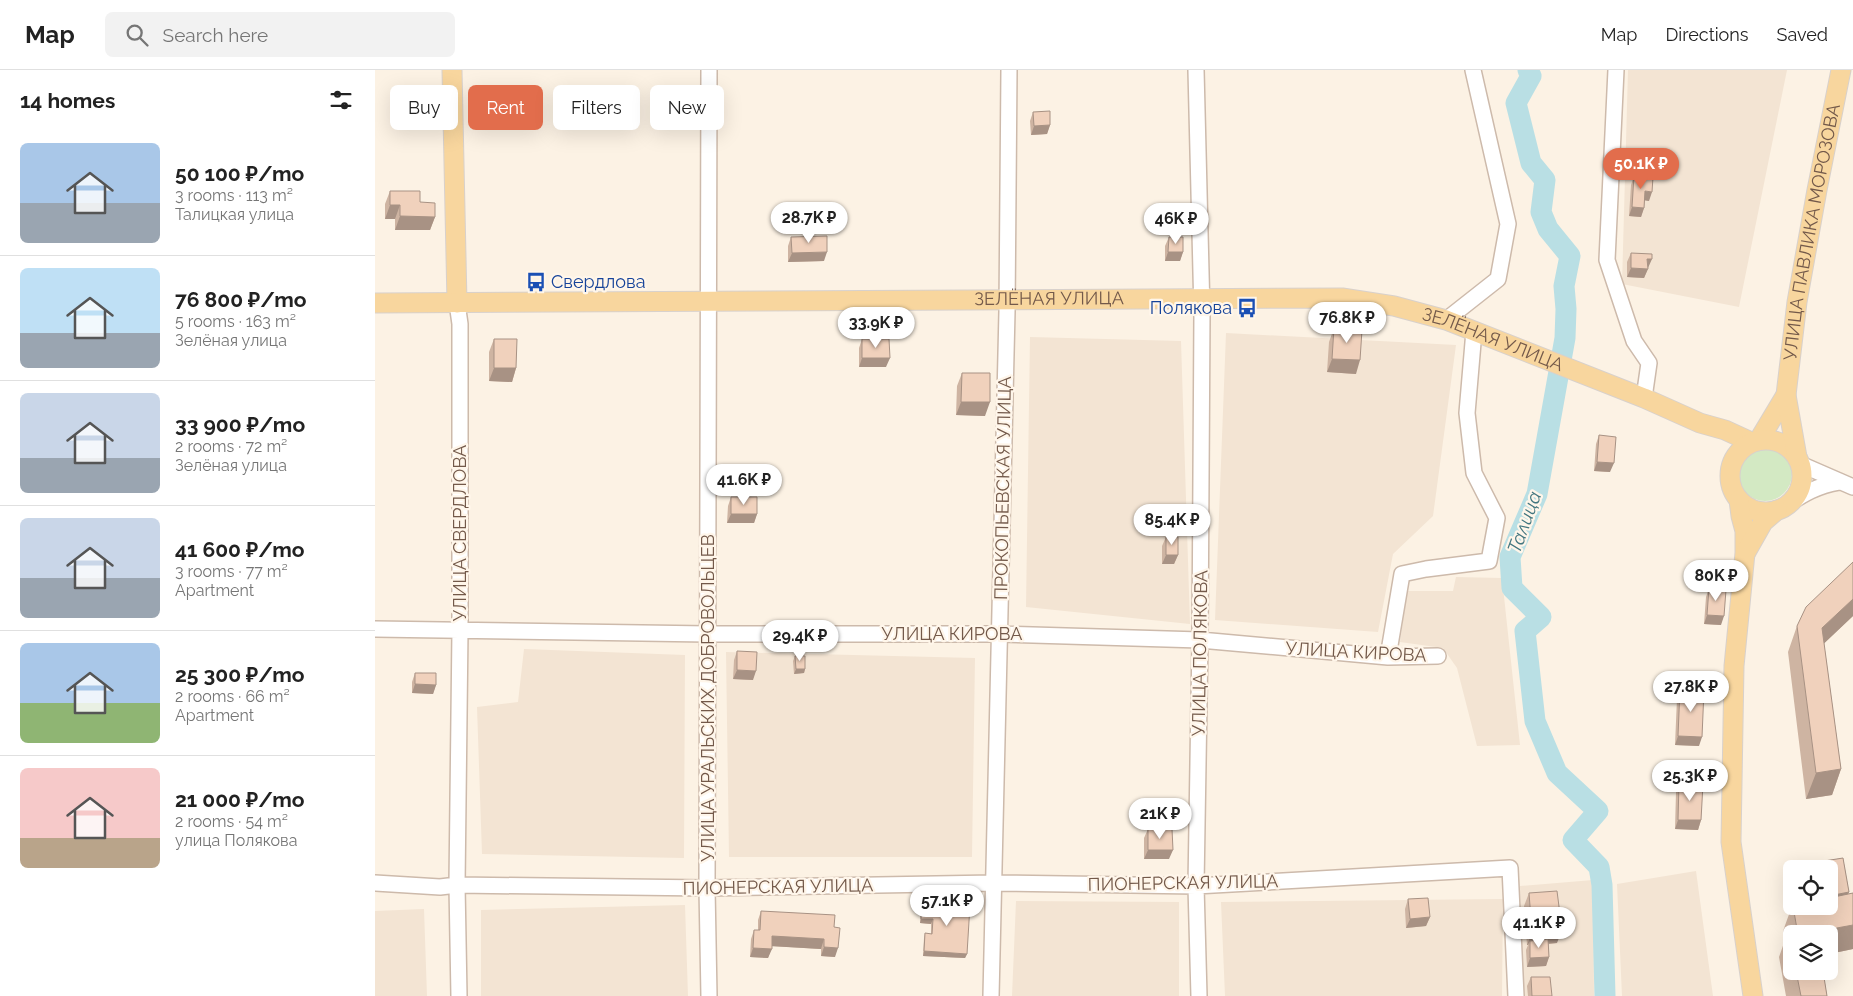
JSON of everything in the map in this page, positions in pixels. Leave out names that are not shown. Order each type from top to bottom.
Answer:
[{"type":"main road","name":"УЛИЦА СВЕРДЛОВА","points":[[452,70],[457,303]]},
{"type":"main road","name":"УЛИЦА ПАВЛИКА МОРОЗОВА","points":[[1786,394],[1797,302],[1841,70]]},
{"type":"main road","name":"ЗЕЛЁНАЯ УЛИЦА","points":[[375,303],[709,303],[1007,298],[1342,298],[1394,306],[1446,320],[1521,348],[1700,423]]},
{"type":"main road","points":[[1731,466],[1738,452],[1755,441],[1786,394]]},
{"type":"main road","points":[[1745,553],[1763,522],[1796,496],[1801,485],[1802,474],[1786,394]]},
{"type":"main road","points":[[1700,423],[1755,441],[1777,442],[1790,449],[1798,460]]},
{"type":"main road","points":[[1700,423],[1717,435],[1726,445],[1731,466],[1731,484],[1739,500],[1745,531],[1745,553],[1734,666],[1731,842],[1753,996]]},
{"type":"main road","points":[[1739,500],[1755,510],[1766,512],[1781,508]]},
{"type":"street","name":"УЛИЦА УРАЛЬСКИХ ДОБРОВОЛЬЦЕВ","points":[[709,70],[707,888],[709,996]]},
{"type":"street","name":"ПРОКОПЬЕВСКАЯ УЛИЦА","points":[[991,996],[1007,298],[1009,70]]},
{"type":"street","name":"УЛИЦА ПОЛЯКОВА","points":[[1196,70],[1202,298],[1196,886],[1199,996]]},
{"type":"street","points":[[1446,320],[1498,279],[1508,224],[1473,70]]},
{"type":"street","points":[[1616,70],[1607,260],[1634,341],[1649,363],[1644,398]]},
{"type":"street","name":"УЛИЦА СВЕРДЛОВА","points":[[457,303],[460,334],[460,630],[457,885],[459,996]]},
{"type":"street","points":[[1388,657],[1402,574],[1426,569],[1489,562],[1497,518],[1474,473],[1467,413],[1474,331]]},
{"type":"street","points":[[1798,460],[1846,485]]},
{"type":"street","points":[[1781,508],[1806,492],[1826,484],[1846,485]]},
{"type":"street","name":"УЛИЦА КИРОВА","points":[[375,629],[708,634],[999,634],[1200,640],[1388,657],[1438,656]]},
{"type":"street","name":"ПИОНЕРСКАЯ УЛИЦА","points":[[375,883],[440,887],[457,885],[707,888],[994,883],[1196,886],[1510,868],[1516,996]]},
{"type":"shaded area","points":[[1628,70],[1787,70],[1739,307],[1622,284]]},
{"type":"shaded area","points":[[1226,333],[1456,345],[1433,516],[1393,554],[1378,632],[1215,620]]},
{"type":"shaded area","points":[[1030,337],[1181,341],[1190,624],[1026,607]]},
{"type":"shaded area","points":[[1456,577],[1502,578],[1520,745],[1477,746],[1457,668],[1443,648],[1400,642],[1407,591],[1453,591]]},
{"type":"shaded area","points":[[524,649],[685,655],[684,858],[482,854],[477,707],[518,702]]},
{"type":"shaded area","points":[[726,652],[975,658],[972,857],[729,857]]},
{"type":"shaded area","points":[[1696,871],[1713,996],[1622,996],[1617,884]]},
{"type":"shaded area","points":[[1593,880],[1594,996],[1523,996],[1520,886]]},
{"type":"shaded area","points":[[1503,899],[1502,996],[1225,996],[1221,902]]},
{"type":"shaded area","points":[[1016,901],[1179,902],[1179,996],[1012,996]]},
{"type":"shaded area","points":[[685,905],[688,996],[481,996],[481,910]]},
{"type":"shaded area","points":[[424,909],[427,996],[375,996],[375,911]]},
{"type":"green space","points":[[1760,447],[1770,447],[1780,451],[1788,459],[1792,474],[1788,489],[1780,497],[1770,501],[1760,501],[1750,497],[1742,489],[1738,479],[1738,469],[1742,459],[1750,451]]},
{"type":"building","points":[[1050,111],[1050,125],[1034,126],[1033,112]]},
{"type":"building","points":[[1634,176],[1653,177],[1652,192],[1645,191],[1644,208],[1632,207]]},
{"type":"building","points":[[390,191],[420,191],[420,202],[435,203],[435,217],[400,216],[400,205],[390,205]]},
{"type":"building","points":[[827,236],[827,252],[792,253],[791,237]]},
{"type":"building","points":[[1169,237],[1183,237],[1183,252],[1168,252]]},
{"type":"building","points":[[1631,253],[1652,254],[1652,259],[1647,259],[1648,269],[1631,268]]},
{"type":"building","points":[[1334,328],[1362,330],[1360,360],[1332,359]]},
{"type":"building","points":[[494,339],[517,339],[516,368],[494,368]]},
{"type":"building","points":[[862,339],[889,339],[890,358],[862,358]]},
{"type":"building","points":[[962,373],[990,373],[990,402],[961,402]]},
{"type":"building","points":[[1599,435],[1616,437],[1614,463],[1597,462]]},
{"type":"building","points":[[731,497],[757,497],[757,514],[731,514]]},
{"type":"building","points":[[1166,537],[1178,537],[1178,555],[1166,555]]},
{"type":"building","points":[[1853,562],[1853,599],[1822,628],[1841,769],[1816,773],[1797,626],[1806,607]]},
{"type":"building","points":[[1709,588],[1726,590],[1724,616],[1707,615]]},
{"type":"building","points":[[737,651],[757,652],[756,671],[737,670]]},
{"type":"building","points":[[795,656],[805,656],[805,669],[796,669]]},
{"type":"building","points":[[415,673],[436,673],[436,685],[415,684]]},
{"type":"building","points":[[1680,689],[1704,690],[1702,737],[1678,736]]},
{"type":"building","points":[[1679,783],[1703,784],[1701,820],[1678,820]]},
{"type":"building","points":[[1148,829],[1172,829],[1173,850],[1148,850]]},
{"type":"building","points":[[1843,858],[1849,892],[1838,894],[1838,860],[1830,860]]},
{"type":"building","points":[[1557,891],[1562,930],[1532,932],[1529,893]]},
{"type":"building","points":[[1853,893],[1853,925],[1838,928],[1838,925],[1796,925],[1795,915],[1838,915],[1838,896]]},
{"type":"building","points":[[1428,898],[1430,917],[1410,919],[1408,899]]},
{"type":"building","points":[[922,902],[970,905],[967,954],[924,951],[925,933],[932,934],[933,919],[921,919]]},
{"type":"building","points":[[761,911],[835,915],[834,927],[840,928],[838,948],[824,947],[824,939],[772,936],[772,949],[753,948],[754,930],[760,930]]},
{"type":"building","points":[[1548,939],[1549,957],[1530,958],[1530,941]]},
{"type":"building","points":[[1531,977],[1550,977],[1552,996],[1532,996]]},
{"type":"building","points":[[1798,980],[1824,980],[1827,996],[1801,996]]},
{"type":"waterway","name":"Талица","points":[[1528,70],[1531,76],[1516,103],[1531,163],[1545,180],[1541,212],[1548,229],[1570,256],[1564,286],[1566,309],[1565,338],[1537,494],[1510,557],[1512,588],[1541,617],[1525,631],[1535,721],[1557,773],[1598,811],[1573,840],[1599,867],[1602,885],[1605,996]]},
{"type":"place","name":"Свердлова","points":[[536,282]]},
{"type":"place","name":"Полякова","points":[[1247,308]]}]
